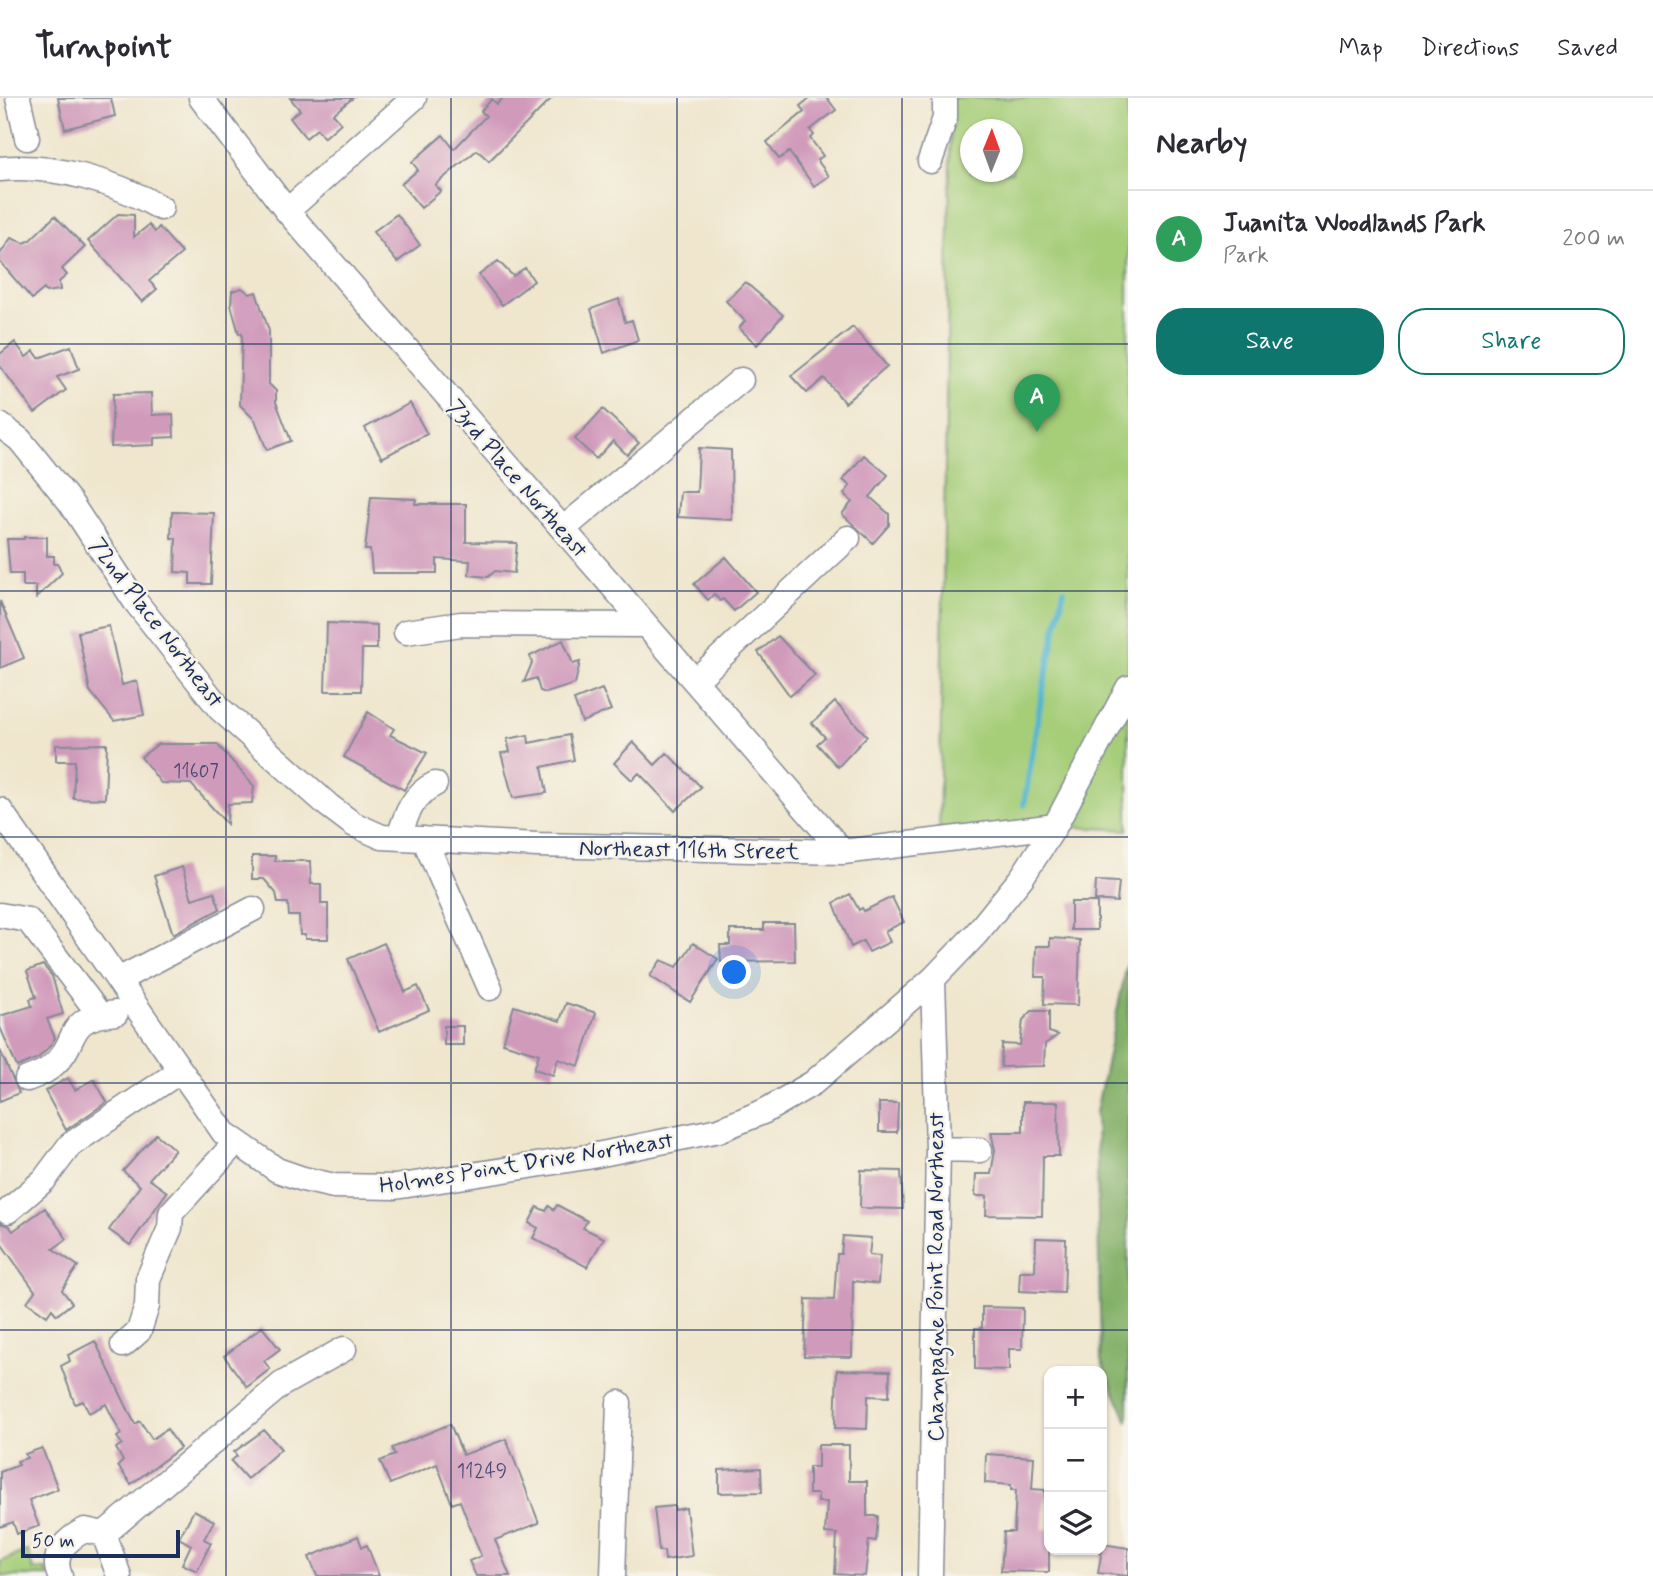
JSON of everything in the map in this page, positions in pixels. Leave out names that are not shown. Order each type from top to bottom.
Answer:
[{"type":"street","points":[[18,98],[27,138]]},
{"type":"street","name":"73rd Place Northeast","points":[[201,98],[287,211],[843,852]]},
{"type":"street","points":[[287,211],[414,98]]},
{"type":"street","points":[[930,161],[945,118],[945,98]]},
{"type":"street","points":[[0,169],[28,167],[50,170],[137,194],[161,208]]},
{"type":"street","points":[[563,529],[741,380]]},
{"type":"street","name":"72nd Place Northeast","points":[[0,425],[20,440],[70,502],[135,601],[220,709],[329,806]]},
{"type":"street","points":[[695,681],[848,538]]},
{"type":"street","points":[[405,632],[461,624],[646,625]]},
{"type":"street","name":"Holmes Point Drive Northeast","points":[[0,810],[224,1133],[277,1170],[303,1179],[334,1186],[395,1187],[587,1157],[719,1130],[765,1111],[813,1083],[933,979],[976,933],[1022,877],[1055,826],[1128,688]]},
{"type":"street","points":[[399,838],[406,814],[424,789],[435,784]]},
{"type":"street","name":"Northeast 116th Street","points":[[329,806],[353,824],[382,837],[537,845],[843,852],[1055,826]]},
{"type":"street","points":[[424,839],[490,988]]},
{"type":"street","points":[[118,980],[253,909]]},
{"type":"street","points":[[0,915],[28,920],[100,1015]]},
{"type":"street","name":"Champagne Point Road Northeast","points":[[930,1576],[938,1149],[933,979]]},
{"type":"street","points":[[27,1079],[54,1065],[80,1023],[100,1015],[136,1007]]},
{"type":"street","points":[[8,1211],[44,1180],[69,1145],[180,1071]]},
{"type":"street","points":[[124,1345],[139,1331],[146,1306],[148,1279],[170,1228],[171,1213],[236,1142]]},
{"type":"street","points":[[938,1149],[980,1150]]},
{"type":"street","points":[[104,1534],[282,1384],[344,1349]]},
{"type":"street","points":[[613,1576],[619,1403]]},
{"type":"street","points":[[60,1576],[57,1569],[59,1553],[68,1539],[85,1530],[104,1534]]},
{"type":"street","points":[[104,1534],[119,1576]]},
{"type":"green space","points":[[951,98],[1128,98],[1128,830],[1055,826],[939,840]]},
{"type":"green space","points":[[1128,959],[1128,1422],[1107,1375],[1107,1366],[1103,1366],[1101,1361],[1096,1112]]},
{"type":"green space","points":[[28,1550],[33,1570],[46,1569],[49,1576],[0,1576],[0,1562]]},
{"type":"building","points":[[58,98],[111,98],[115,116],[65,129]]},
{"type":"building","points":[[290,98],[353,98],[333,114],[341,123],[324,138],[317,129],[306,138],[290,118],[300,110]]},
{"type":"building","points":[[503,98],[552,98],[489,161],[477,150],[435,185],[441,191],[421,208],[401,184],[418,170],[412,162],[443,135],[454,149],[486,116],[481,111],[492,99],[497,104]]},
{"type":"building","points":[[810,98],[827,98],[836,110],[810,130],[814,135],[810,138],[823,156],[817,160],[829,176],[814,186],[789,152],[779,159],[767,142],[804,112],[800,106]]},
{"type":"building","points":[[118,214],[134,215],[134,237],[149,225],[155,232],[159,227],[182,253],[149,281],[157,289],[142,302],[88,241]]},
{"type":"building","points":[[397,214],[420,245],[397,262],[373,232]]},
{"type":"building","points":[[55,216],[85,247],[62,269],[67,275],[59,282],[60,290],[46,292],[44,289],[32,299],[0,262],[0,254],[11,238],[24,243],[29,241]]},
{"type":"building","points":[[498,261],[513,276],[525,268],[534,281],[502,305],[479,275]]},
{"type":"building","points":[[745,282],[783,315],[757,345],[739,328],[745,321],[726,301]]},
{"type":"building","points":[[242,288],[250,294],[256,292],[269,331],[269,384],[276,391],[276,402],[291,441],[267,450],[255,420],[240,405],[242,333],[239,334],[231,305],[232,291]]},
{"type":"building","points":[[619,299],[625,322],[632,320],[638,340],[604,353],[591,309]]},
{"type":"building","points":[[853,327],[887,366],[845,403],[824,378],[807,393],[791,376]]},
{"type":"building","points":[[15,342],[26,357],[34,351],[39,358],[71,346],[79,369],[57,377],[66,390],[35,413],[0,366],[0,354]]},
{"type":"building","points":[[151,393],[152,415],[173,414],[174,437],[154,438],[154,445],[111,447],[113,394]]},
{"type":"building","points":[[410,403],[427,434],[382,458],[365,428]]},
{"type":"building","points":[[603,409],[639,443],[627,455],[613,441],[596,459],[575,439]]},
{"type":"building","points":[[699,448],[731,450],[732,520],[678,517],[680,492],[697,492]]},
{"type":"building","points":[[864,455],[888,475],[870,497],[889,514],[889,525],[873,543],[842,514],[852,502],[844,494],[850,486],[843,480]]},
{"type":"building","points":[[371,497],[416,499],[415,504],[466,504],[466,542],[517,543],[514,573],[495,571],[488,577],[469,575],[470,561],[437,559],[437,573],[372,573],[370,550],[365,550]]},
{"type":"building","points":[[172,512],[214,513],[211,584],[190,584],[190,573],[175,572],[176,538],[171,538]]},
{"type":"building","points":[[47,537],[47,556],[54,556],[54,564],[58,564],[62,573],[36,598],[36,586],[23,586],[23,574],[10,574],[7,539]]},
{"type":"building","points":[[726,557],[756,592],[734,611],[714,594],[708,600],[694,584]]},
{"type":"building","points":[[0,601],[24,658],[0,668]]},
{"type":"building","points":[[327,623],[377,625],[377,649],[362,649],[361,691],[325,691]]},
{"type":"building","points":[[109,626],[122,685],[137,681],[144,715],[114,721],[90,691],[78,632]]},
{"type":"building","points":[[778,636],[815,675],[790,696],[758,652]]},
{"type":"building","points":[[563,640],[573,664],[580,662],[575,684],[546,693],[540,691],[536,678],[524,682],[532,663],[530,656]]},
{"type":"building","points":[[602,689],[611,710],[582,722],[574,700]]},
{"type":"building","points":[[835,702],[867,736],[838,767],[817,744],[825,737],[812,723]]},
{"type":"building","points":[[368,712],[394,729],[390,735],[427,753],[404,790],[344,757]]},
{"type":"building","points":[[528,735],[529,743],[569,735],[574,760],[542,767],[547,793],[513,798],[501,753],[510,752],[507,739]]},
{"type":"building","points":[[633,742],[655,765],[667,753],[701,787],[675,811],[639,773],[632,780],[614,763]]},
{"type":"building","points":[[107,744],[105,799],[73,798],[75,761],[56,761],[56,745]]},
{"type":"building","points":[[158,744],[217,744],[254,786],[252,803],[228,804],[227,824],[191,784],[161,783],[141,757]]},
{"type":"building","points":[[252,856],[275,856],[275,861],[310,861],[311,884],[321,884],[321,904],[328,904],[328,939],[305,939],[305,935],[300,935],[299,916],[289,916],[288,903],[278,903],[276,893],[264,879],[252,879]]},
{"type":"building","points":[[182,867],[192,899],[214,892],[220,909],[173,934],[154,876]]},
{"type":"building","points":[[1096,881],[1119,882],[1117,902],[1095,900]]},
{"type":"building","points":[[850,894],[859,910],[862,908],[864,911],[892,897],[904,922],[885,931],[890,942],[869,952],[863,941],[851,947],[834,903]]},
{"type":"building","points":[[1071,902],[1097,902],[1097,930],[1071,930]]},
{"type":"building","points":[[764,923],[794,923],[795,961],[721,962],[720,945],[730,945],[730,930],[764,930]]},
{"type":"building","points":[[1050,938],[1080,940],[1078,1005],[1044,1004],[1045,977],[1035,977],[1036,946],[1050,946]]},
{"type":"building","points":[[384,943],[405,992],[418,986],[429,1010],[379,1032],[348,959]]},
{"type":"building","points":[[693,943],[718,959],[690,1002],[650,976],[661,960],[677,967]]},
{"type":"building","points":[[43,965],[52,976],[63,1014],[47,1019],[55,1038],[49,1047],[38,1058],[17,1067],[0,1027],[0,1016],[32,1006],[30,999],[36,997],[27,971]]},
{"type":"building","points":[[566,1003],[596,1013],[579,1066],[558,1059],[553,1075],[534,1069],[539,1054],[503,1043],[514,1006],[560,1021]]},
{"type":"building","points":[[1032,1011],[1049,1011],[1049,1032],[1058,1035],[1045,1044],[1044,1066],[1001,1067],[1002,1044],[1020,1045],[1023,1020]]},
{"type":"building","points":[[444,1026],[463,1026],[463,1045],[444,1045]]},
{"type":"building","points":[[0,1050],[19,1093],[0,1101]]},
{"type":"building","points":[[68,1078],[75,1090],[94,1079],[107,1102],[66,1130],[45,1091]]},
{"type":"building","points":[[1023,1102],[1058,1102],[1059,1156],[1043,1156],[1042,1216],[986,1215],[987,1196],[975,1196],[976,1174],[991,1174],[995,1150],[991,1132],[1023,1132]]},
{"type":"building","points":[[879,1103],[898,1103],[897,1132],[879,1132]]},
{"type":"building","points":[[156,1134],[175,1150],[149,1179],[167,1192],[130,1245],[109,1230],[140,1186],[123,1171]]},
{"type":"building","points":[[861,1170],[901,1171],[903,1209],[860,1208]]},
{"type":"building","points":[[557,1205],[587,1221],[583,1228],[604,1238],[587,1267],[533,1238],[538,1228],[529,1223],[537,1207],[546,1211],[549,1206],[554,1210]]},
{"type":"building","points":[[45,1208],[67,1239],[53,1249],[78,1266],[62,1290],[72,1303],[57,1315],[52,1309],[47,1316],[27,1302],[35,1291],[0,1242],[0,1223],[9,1226],[13,1231]]},
{"type":"building","points":[[843,1236],[871,1238],[869,1255],[880,1256],[878,1284],[853,1281],[852,1357],[804,1356],[806,1299],[834,1300],[837,1254],[841,1254]]},
{"type":"building","points":[[1036,1238],[1066,1239],[1064,1293],[1019,1291],[1020,1271],[1035,1271]]},
{"type":"building","points":[[982,1307],[1023,1308],[1022,1349],[1009,1349],[1009,1370],[975,1369],[975,1328],[982,1328]]},
{"type":"building","points":[[262,1327],[280,1349],[264,1361],[270,1369],[247,1387],[224,1356]]},
{"type":"building","points":[[95,1341],[135,1424],[140,1421],[152,1439],[167,1429],[180,1448],[131,1484],[118,1466],[123,1461],[116,1448],[122,1444],[117,1437],[121,1434],[106,1404],[89,1413],[83,1401],[75,1404],[61,1366],[70,1361],[68,1355]]},
{"type":"building","points":[[837,1370],[890,1371],[889,1397],[868,1396],[867,1429],[835,1428]]},
{"type":"building","points":[[450,1424],[463,1455],[506,1439],[525,1487],[539,1523],[495,1540],[510,1576],[476,1576],[469,1561],[481,1556],[460,1501],[452,1504],[437,1464],[390,1484],[380,1461],[395,1455],[392,1448]]},
{"type":"building","points":[[264,1430],[281,1449],[247,1479],[231,1461],[237,1456],[234,1452]]},
{"type":"building","points":[[818,1445],[849,1445],[849,1481],[867,1481],[867,1516],[878,1516],[876,1541],[869,1540],[865,1576],[835,1574],[837,1534],[825,1533],[827,1502],[818,1502],[818,1494],[809,1494],[809,1467],[818,1467]]},
{"type":"building","points":[[42,1448],[58,1489],[29,1500],[39,1526],[17,1534],[13,1522],[0,1527],[0,1472],[19,1465],[17,1461],[27,1458],[25,1454]]},
{"type":"building","points":[[986,1454],[1034,1457],[1032,1489],[1044,1490],[1044,1555],[1049,1555],[1049,1572],[1001,1571],[1004,1532],[1014,1532],[1016,1490],[1011,1490],[1011,1485],[985,1483]]},
{"type":"building","points":[[761,1468],[762,1492],[719,1493],[719,1470]]},
{"type":"building","points":[[674,1506],[675,1510],[686,1508],[692,1556],[665,1560],[664,1551],[659,1551],[654,1508]]},
{"type":"building","points":[[194,1510],[214,1521],[204,1539],[211,1543],[197,1571],[182,1564],[191,1545],[179,1538]]},
{"type":"building","points":[[358,1536],[362,1547],[367,1545],[379,1576],[317,1576],[309,1557]]},
{"type":"building","points":[[1107,1545],[1128,1548],[1128,1576],[1098,1573],[1101,1555],[1107,1555]]},
{"type":"waterway","points":[[1024,805],[1041,699],[1064,590]]},
{"type":"place","name":"Juanita Woodlands Park","points":[[1037,432]]}]
